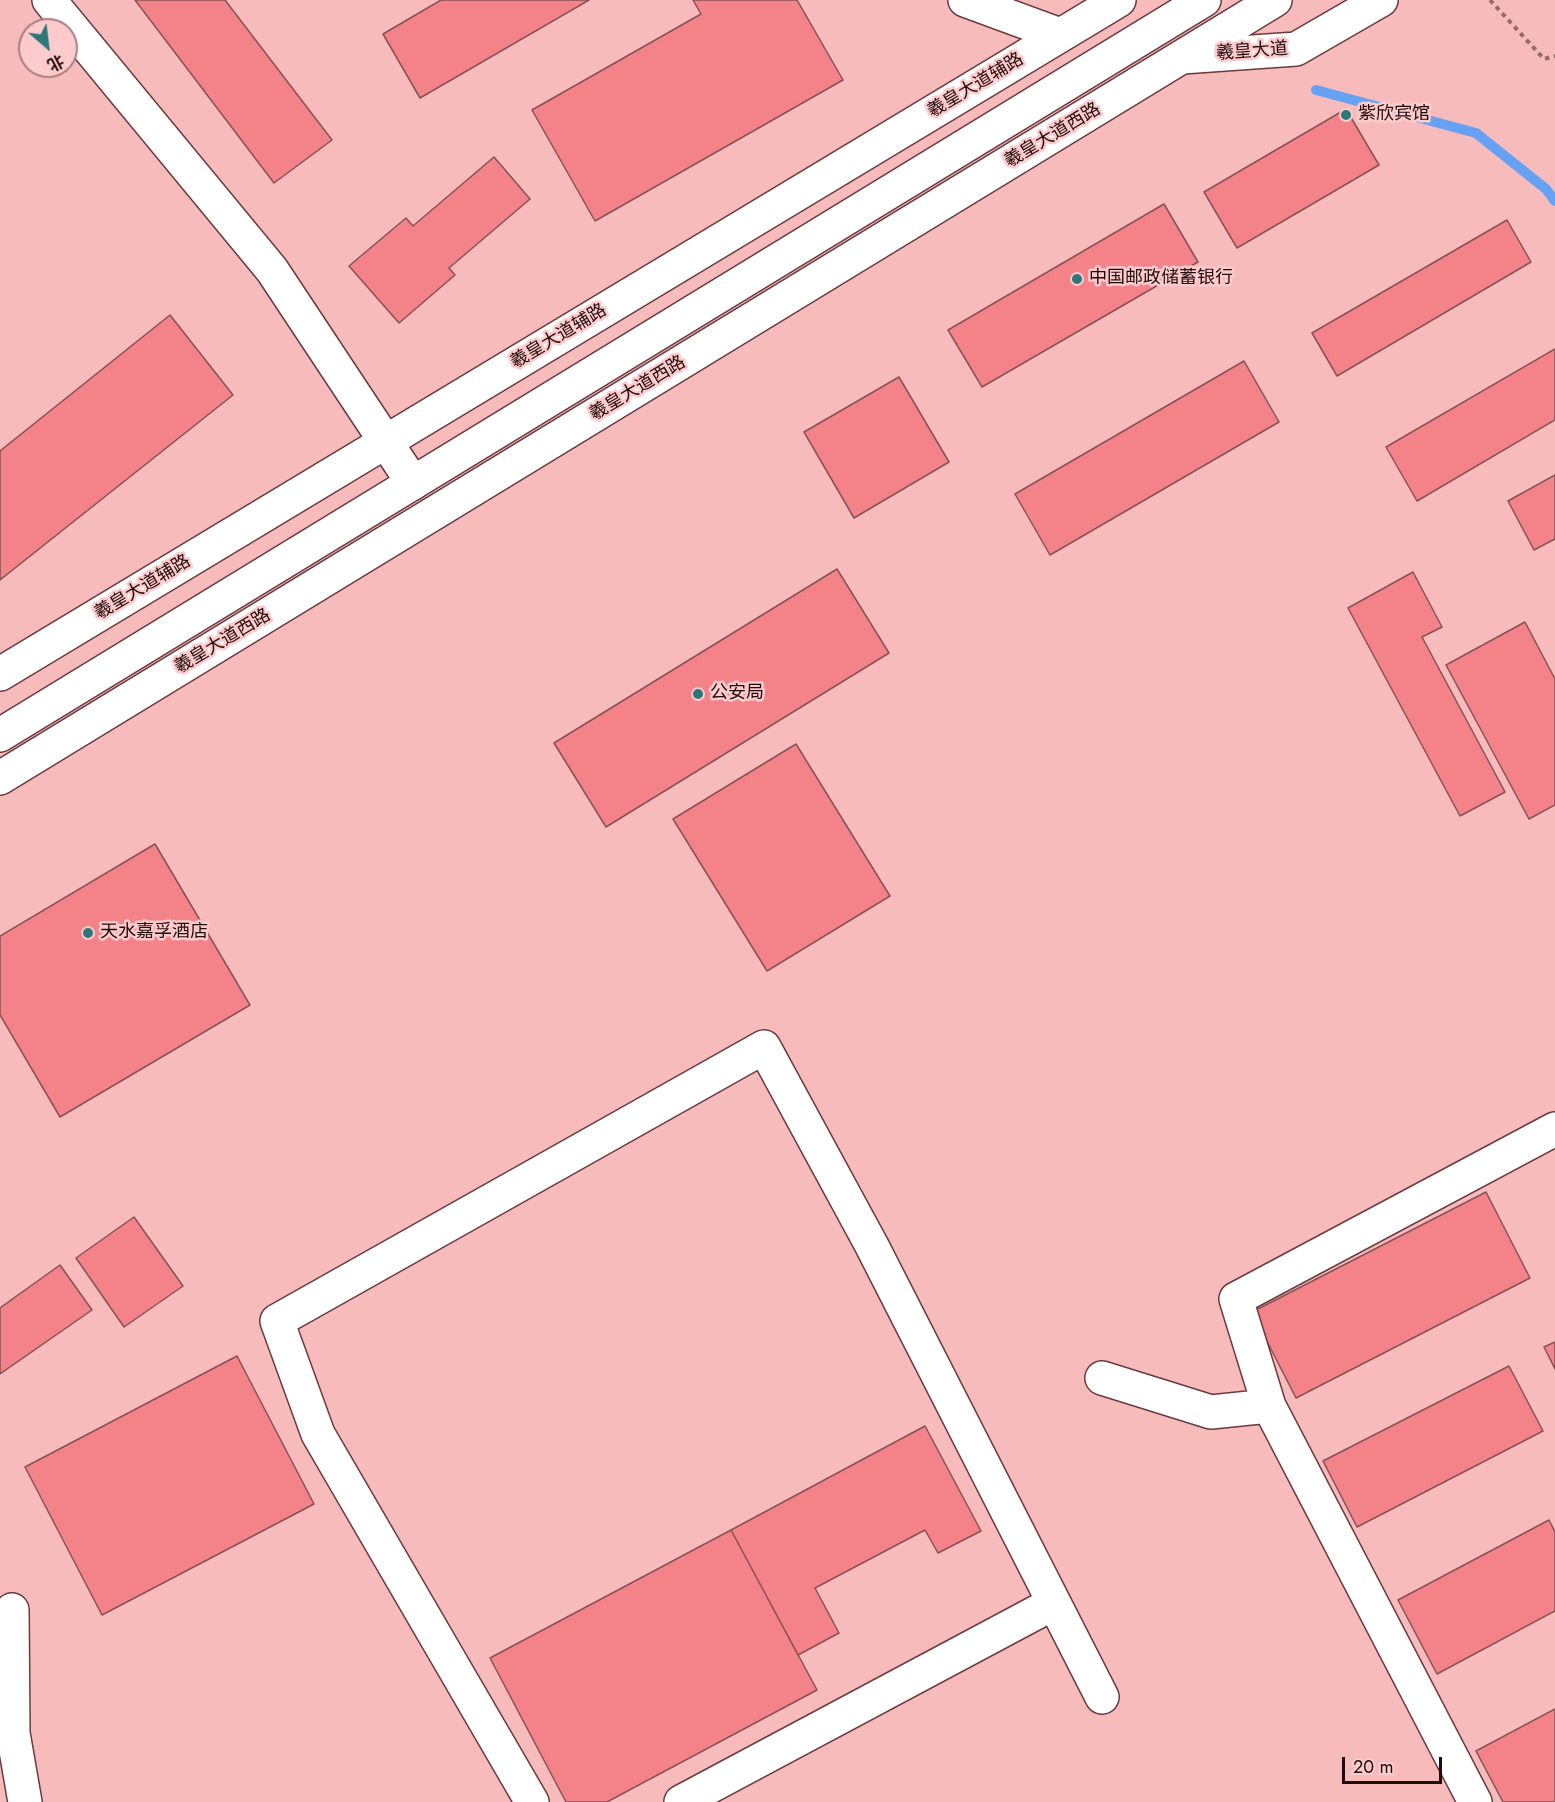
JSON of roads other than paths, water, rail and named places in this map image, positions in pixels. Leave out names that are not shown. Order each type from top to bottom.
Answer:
[{"type":"main road","points":[[48,0],[272,270],[413,483]]},
{"type":"main road","points":[[965,0],[1060,35]]},
{"type":"main road","name":"羲皇大道辅路","points":[[0,674],[1119,0]]},
{"type":"main road","name":"羲皇大道西路","points":[[0,735],[1204,0]]},
{"type":"main road","name":"羲皇大道西路","points":[[0,778],[1275,0]]},
{"type":"main road","name":"羲皇大道","points":[[1182,57],[1296,49],[1381,0]]},
{"type":"main road","points":[[532,1802],[318,1434],[277,1321],[764,1047],[872,1246],[1102,1697]]},
{"type":"main road","points":[[1475,1802],[1269,1406],[1236,1299],[1555,1129]]},
{"type":"main road","points":[[1102,1378],[1211,1412],[1269,1406]]},
{"type":"main road","points":[[681,1802],[1054,1603]]},
{"type":"main road","points":[[12,1610],[13,1733],[25,1802]]},
{"type":"waterway","points":[[1316,90],[1476,133],[1546,189],[1555,201]]},
{"type":"place","name":"紫欣宾馆","points":[[1346,115]]},
{"type":"place","name":"中国邮政储蓄银行","points":[[1077,279]]},
{"type":"place","name":"公安局","points":[[698,694]]},
{"type":"place","name":"天水嘉孚酒店","points":[[88,933]]}]
